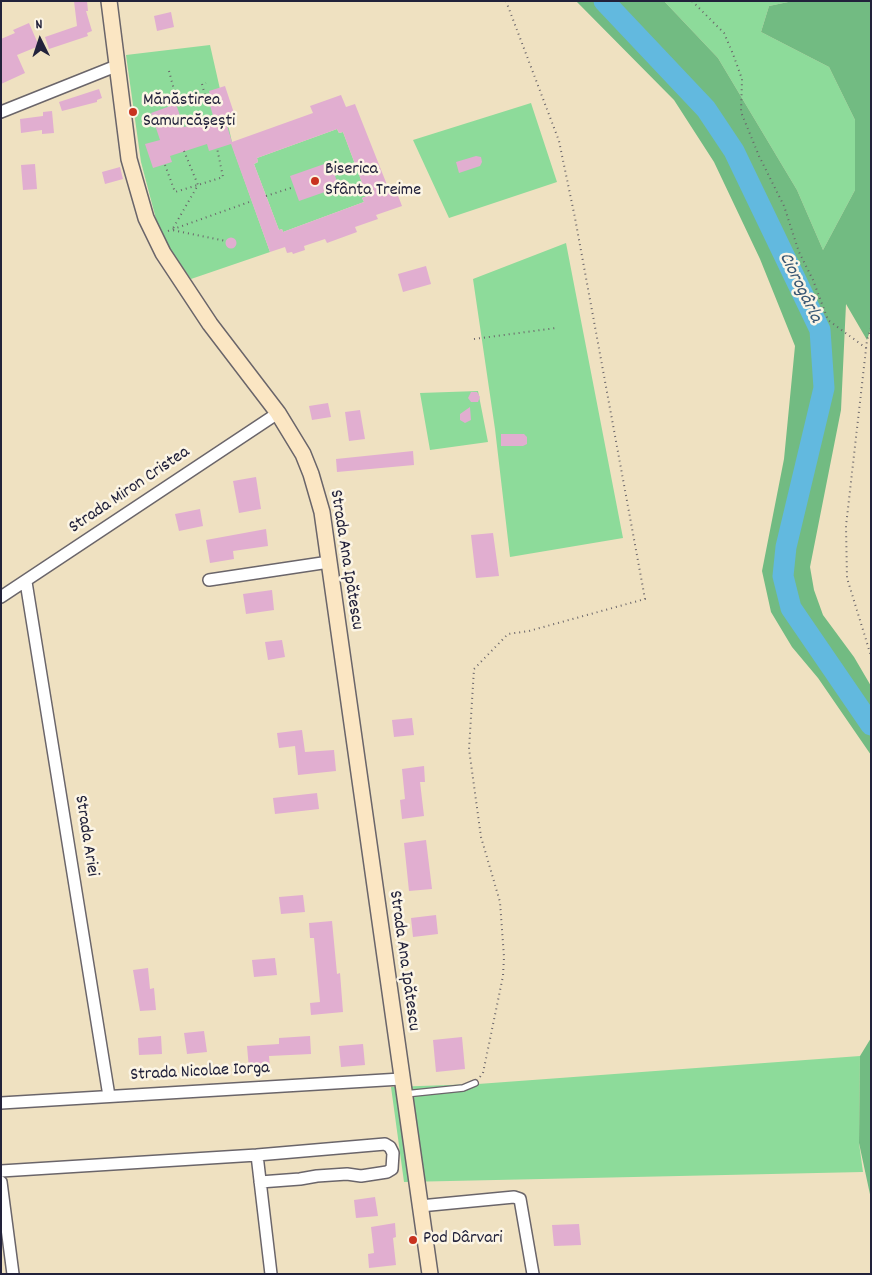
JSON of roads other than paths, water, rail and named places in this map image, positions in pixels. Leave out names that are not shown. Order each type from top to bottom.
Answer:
[{"type":"main road","name":"Strada Ana Ipătescu","points":[[109,1],[128,159],[140,201],[154,236],[210,324],[278,413],[303,454],[322,512],[430,1274]]},
{"type":"street","points":[[1,112],[116,66]]},
{"type":"street","name":"Strada Miron Cristea","points":[[1,597],[278,413]]},
{"type":"street","points":[[209,580],[328,562]]},
{"type":"street","name":"Strada Ariei","points":[[26,582],[109,1096]]},
{"type":"street","name":"Strada Nicolae Iorga","points":[[1,1104],[401,1079]]},
{"type":"street","points":[[1,1171],[257,1155],[385,1144],[390,1147],[394,1162],[392,1169],[377,1174],[332,1174],[260,1182]]},
{"type":"street","points":[[394,1162],[412,1154]]},
{"type":"street","points":[[257,1155],[271,1274]]},
{"type":"street","points":[[1,1182],[13,1274]]},
{"type":"street","points":[[420,1206],[514,1197],[520,1199],[533,1274]]},
{"type":"lane","points":[[403,1094],[463,1088],[475,1082]]},
{"type":"waterway","name":"Ciorogârla","points":[[604,1],[706,109],[734,151],[820,330],[824,388],[786,547],[783,576],[791,608],[871,725]]},
{"type":"place","name":"Mănăstirea Samurcășești","points":[[133,112]]},
{"type":"place","name":"Biserica Sfânta Treime","points":[[315,181]]},
{"type":"place","name":"Pod Dârvari","points":[[413,1240]]}]
